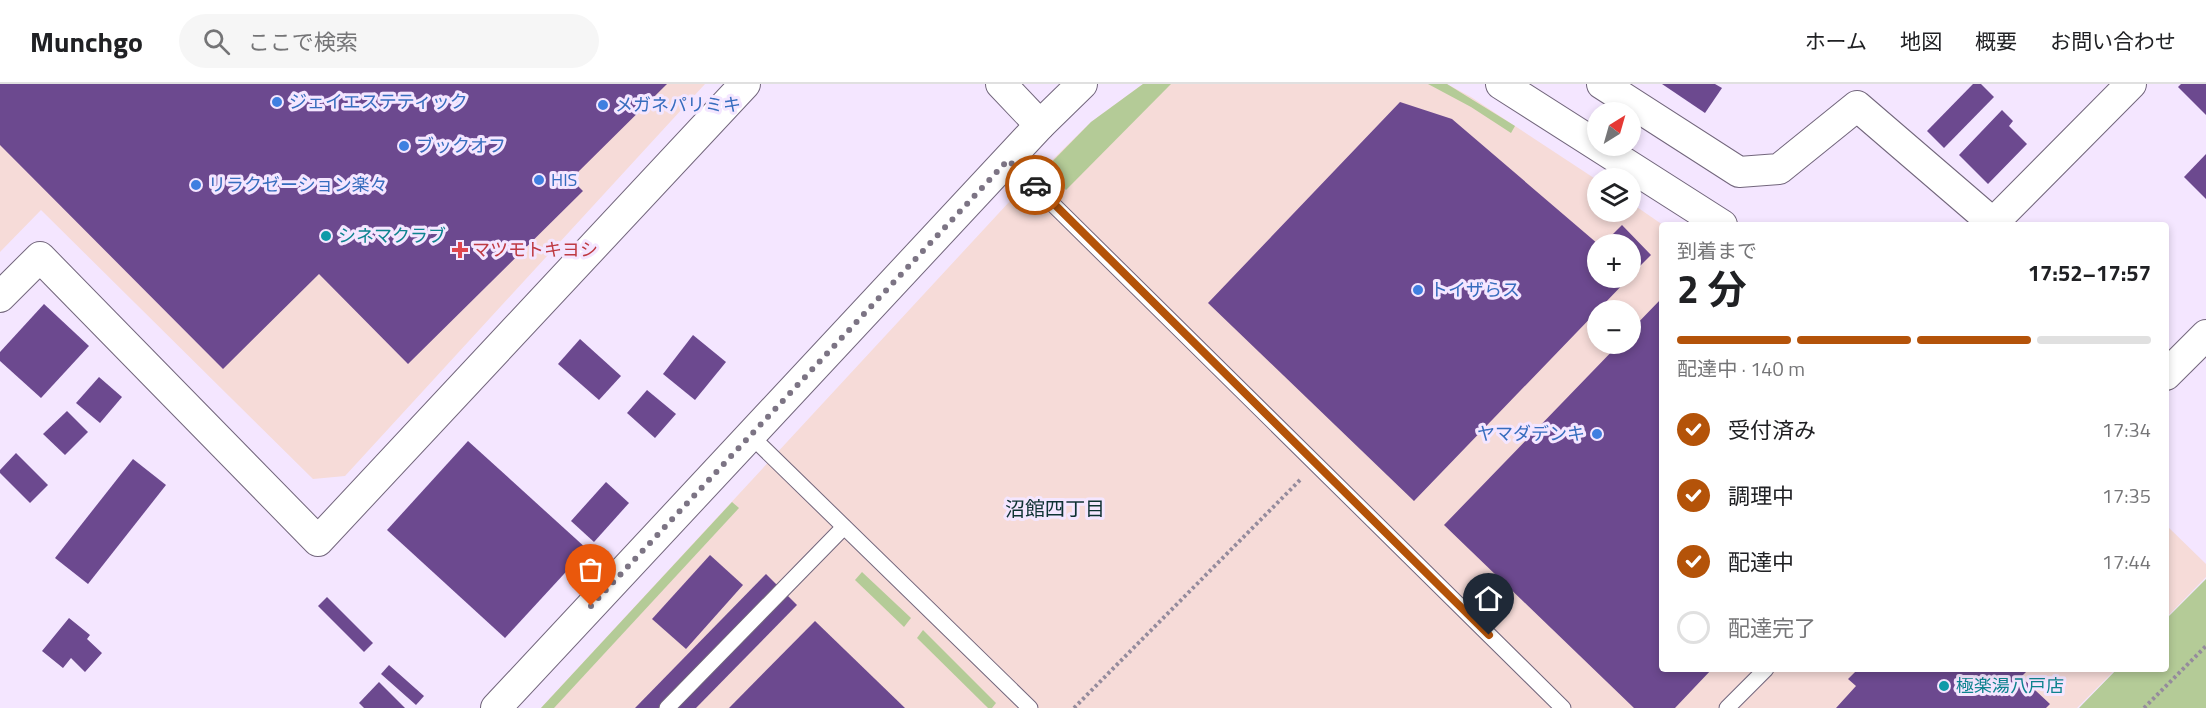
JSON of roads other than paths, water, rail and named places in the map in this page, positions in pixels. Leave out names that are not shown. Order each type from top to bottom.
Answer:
[{"type":"street","points":[[0,297],[40,257],[318,540],[745,84]]},
{"type":"street","points":[[1001,84],[1040,125]]},
{"type":"street","points":[[496,708],[1040,125],[1082,84]]},
{"type":"street","points":[[1501,84],[1717,222]]},
{"type":"street","points":[[1602,84],[1739,172],[1779,169],[1857,106],[1992,222]]},
{"type":"street","points":[[1994,222],[2132,84]]},
{"type":"street","points":[[2169,372],[2206,335]]},
{"type":"lane","points":[[1008,160],[1563,708]]},
{"type":"lane","points":[[750,435],[1030,708]]},
{"type":"lane","points":[[668,708],[844,526]]},
{"type":"lane","points":[[1727,708],[1763,672]]},
{"type":"place","name":"ジェイエステティック","points":[[277,102]]},
{"type":"place","name":"メガネパリミキ","points":[[603,105]]},
{"type":"place","name":"ブックオフ","points":[[404,146]]},
{"type":"place","name":"HIS","points":[[539,180]]},
{"type":"place","name":"リラクゼーション楽々","points":[[196,185]]},
{"type":"place","name":"シネマクラブ","points":[[326,236]]},
{"type":"place","name":"マツモトキヨシ","points":[[460,250]]},
{"type":"place","name":"トイザらス","points":[[1418,290]]},
{"type":"place","name":"ヤマダデンキ","points":[[1597,434]]},
{"type":"place","name":"極楽湯八戸店","points":[[1944,686]]},
{"type":"district","name":"沼館四丁目","points":[[1055,509]]}]
